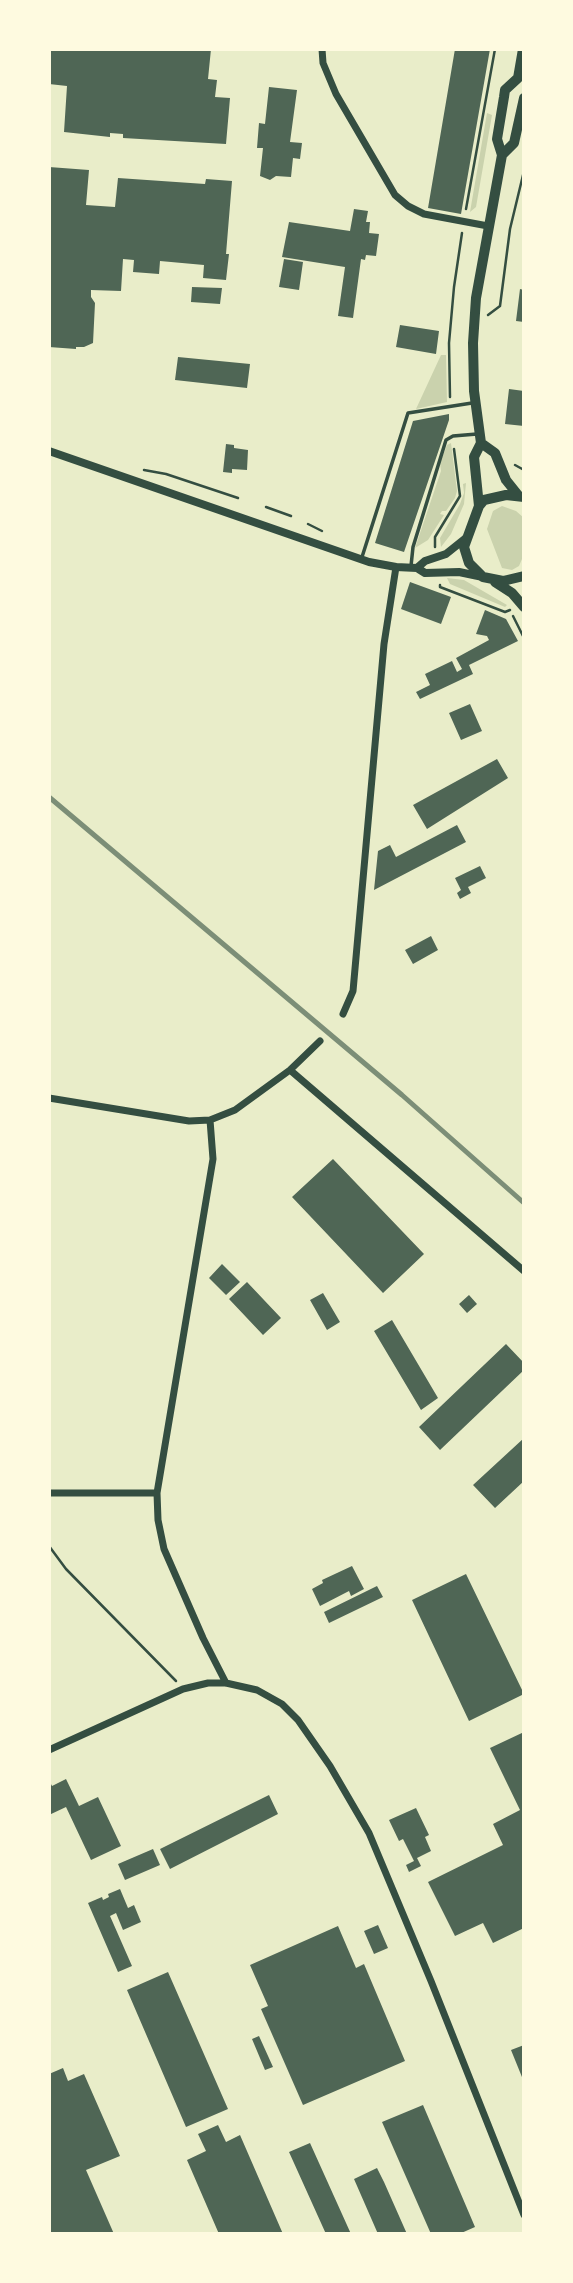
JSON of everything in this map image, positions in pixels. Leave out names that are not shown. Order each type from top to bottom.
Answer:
[{"type":"main road","points":[[502,155],[514,143],[524,95],[520,73],[523,49]]},
{"type":"main road","points":[[479,506],[474,457],[480,438],[475,403],[476,298],[502,155],[497,139],[505,90],[520,73]]},
{"type":"main road","points":[[480,438],[495,453],[506,480],[521,496]]},
{"type":"main road","points":[[521,496],[484,500],[479,506],[464,547],[474,569],[512,593],[524,607]]},
{"type":"main road","points":[[488,579],[514,580],[524,576]]},
{"type":"street","points":[[322,49],[323,64],[336,94],[395,195],[424,214],[488,226]]},
{"type":"street","points":[[49,451],[361,559],[414,568],[425,573],[459,572],[488,579]]},
{"type":"street","points":[[414,568],[446,554],[466,538]]},
{"type":"street","points":[[343,1014],[353,991],[384,643],[396,567]]},
{"type":"street","points":[[49,1098],[189,1121],[210,1120],[235,1110],[290,1070],[320,1041]]},
{"type":"street","points":[[290,1070],[524,1271]]},
{"type":"street","points":[[210,1120],[213,1158],[157,1493],[158,1520],[164,1549],[226,1684]]},
{"type":"street","points":[[49,1493],[157,1493]]},
{"type":"street","points":[[49,1750],[183,1689],[208,1684],[226,1684],[257,1690],[282,1704],[298,1720],[330,1766],[369,1833],[524,2215]]},
{"type":"lane","points":[[361,559],[408,413],[475,403]]},
{"type":"lane","points":[[414,568],[413,547],[446,440],[453,436],[480,438]]},
{"type":"path","points":[[450,407],[449,343],[454,287],[495,49]]},
{"type":"path","points":[[474,326],[500,306],[510,229],[524,171]]},
{"type":"path","points":[[436,551],[435,537],[460,496],[453,436]]},
{"type":"path","points":[[513,464],[524,470]]},
{"type":"path","points":[[266,507],[291,516]]},
{"type":"path","points":[[440,579],[440,587],[505,612],[510,610],[524,638]]},
{"type":"path","points":[[49,1546],[66,1569],[183,1689]]},
{"type":"green space","points":[[487,113],[492,115],[476,207],[470,212]]},
{"type":"green space","points":[[441,355],[446,355],[447,402],[416,409]]},
{"type":"green space","points":[[451,443],[457,491],[455,498],[446,511],[440,514],[444,515],[428,540],[415,548],[441,471],[440,463],[447,445]]},
{"type":"green space","points":[[466,483],[464,504],[451,534],[441,547],[440,538],[460,504],[464,493],[463,484]]},
{"type":"green space","points":[[502,506],[516,511],[524,518],[522,559],[519,566],[512,570],[502,568],[487,529],[493,511]]},
{"type":"green space","points":[[447,578],[464,580],[507,605],[505,607],[450,584]]},
{"type":"building","points":[[49,49],[211,49],[208,79],[217,80],[215,97],[230,98],[226,144],[123,138],[123,134],[110,133],[110,137],[64,132],[67,86],[49,84]]},
{"type":"building","points":[[455,49],[490,49],[461,214],[428,208]]},
{"type":"building","points":[[269,87],[297,90],[290,142],[302,143],[300,159],[293,158],[291,177],[276,176],[270,180],[260,176],[263,148],[257,148],[259,123],[265,124]]},
{"type":"building","points":[[49,167],[89,170],[86,205],[115,207],[118,178],[205,184],[206,179],[232,181],[226,280],[203,278],[204,265],[160,261],[159,274],[133,272],[134,260],[123,259],[121,291],[91,290],[95,303],[93,343],[76,349],[49,347]]},
{"type":"building","points":[[354,209],[368,211],[366,222],[370,222],[369,233],[379,234],[376,256],[366,255],[365,260],[361,259],[353,318],[338,316],[345,267],[282,257],[289,222],[350,231]]},
{"type":"building","points":[[284,259],[303,262],[299,290],[279,287]]},
{"type":"building","points":[[192,287],[222,288],[220,304],[191,302]]},
{"type":"building","points":[[520,289],[524,290],[524,322],[516,321]]},
{"type":"building","points":[[400,325],[439,331],[436,354],[396,347]]},
{"type":"building","points":[[178,357],[250,364],[247,388],[175,380]]},
{"type":"building","points":[[509,389],[524,391],[524,426],[505,424]]},
{"type":"building","points":[[449,414],[404,552],[375,543],[413,421]]},
{"type":"building","points":[[226,444],[248,450],[247,470],[232,469],[232,473],[223,472]]},
{"type":"building","points":[[410,582],[451,597],[441,624],[401,609]]},
{"type":"building","points":[[485,610],[506,619],[518,641],[469,665],[473,674],[420,699],[416,692],[430,685],[425,674],[452,661],[457,672],[462,669],[456,658],[489,640],[487,636],[476,634]]},
{"type":"building","points":[[470,704],[482,731],[461,740],[449,713]]},
{"type":"building","points":[[497,759],[508,778],[427,829],[413,805]]},
{"type":"building","points":[[457,825],[466,842],[374,890],[378,851],[390,845],[396,857]]},
{"type":"building","points":[[480,866],[486,878],[468,887],[471,893],[460,899],[457,893],[461,890],[455,878]]},
{"type":"building","points":[[431,936],[438,950],[413,964],[405,950]]},
{"type":"building","points":[[333,1159],[424,1254],[383,1293],[292,1197]]},
{"type":"building","points":[[222,1264],[240,1282],[226,1295],[209,1278]]},
{"type":"building","points":[[247,1282],[281,1318],[263,1335],[229,1299]]},
{"type":"building","points":[[323,1293],[340,1322],[327,1330],[310,1300]]},
{"type":"building","points":[[469,1295],[477,1304],[467,1313],[459,1304]]},
{"type":"building","points":[[392,1320],[438,1398],[421,1410],[374,1331]]},
{"type":"building","points":[[506,1344],[524,1363],[524,1370],[440,1450],[419,1427]]},
{"type":"building","points":[[524,1438],[524,1481],[495,1508],[473,1485]]},
{"type":"building","points":[[352,1566],[364,1589],[351,1596],[349,1591],[320,1606],[312,1589],[323,1583],[322,1580]]},
{"type":"building","points":[[466,1574],[524,1694],[469,1721],[412,1600]]},
{"type":"building","points":[[377,1586],[383,1597],[329,1623],[324,1612]]},
{"type":"building","points":[[524,1732],[524,1928],[493,1943],[483,1923],[455,1936],[428,1882],[503,1845],[493,1824],[520,1810],[490,1748]]},
{"type":"building","points":[[66,1779],[79,1806],[98,1797],[121,1846],[91,1860],[66,1807],[49,1815],[49,1780],[52,1786]]},
{"type":"building","points":[[269,1795],[278,1814],[170,1869],[160,1849]]},
{"type":"building","points":[[416,1808],[429,1835],[425,1837],[431,1851],[417,1858],[421,1866],[409,1872],[406,1865],[414,1861],[403,1839],[399,1841],[389,1820]]},
{"type":"building","points":[[153,1849],[160,1865],[125,1880],[118,1864]]},
{"type":"building","points":[[120,1889],[128,1908],[134,1905],[141,1922],[123,1930],[116,1913],[110,1916],[132,1966],[118,1972],[88,1903],[102,1897],[103,1900],[109,1897],[108,1894]]},
{"type":"building","points":[[378,1925],[388,1948],[374,1954],[364,1931]]},
{"type":"building","points":[[338,1926],[356,1968],[364,1964],[405,2061],[303,2105],[261,2009],[268,2006],[250,1965]]},
{"type":"building","points":[[168,1972],[228,2109],[186,2127],[127,1990]]},
{"type":"building","points":[[259,2036],[273,2067],[265,2070],[252,2039]]},
{"type":"building","points":[[524,2045],[524,2082],[511,2050]]},
{"type":"building","points":[[63,2068],[68,2081],[84,2074],[120,2156],[86,2170],[114,2234],[49,2234],[49,2074]]},
{"type":"building","points":[[423,2105],[475,2227],[459,2234],[431,2234],[382,2122]]},
{"type":"building","points":[[218,2125],[226,2142],[240,2135],[283,2234],[219,2234],[187,2160],[206,2151],[198,2134]]},
{"type":"building","points":[[310,2143],[351,2234],[326,2234],[289,2152]]},
{"type":"building","points":[[377,2168],[407,2234],[378,2234],[354,2179]]},
{"type":"railway","points":[[49,797],[402,1095],[524,1203]]}]
